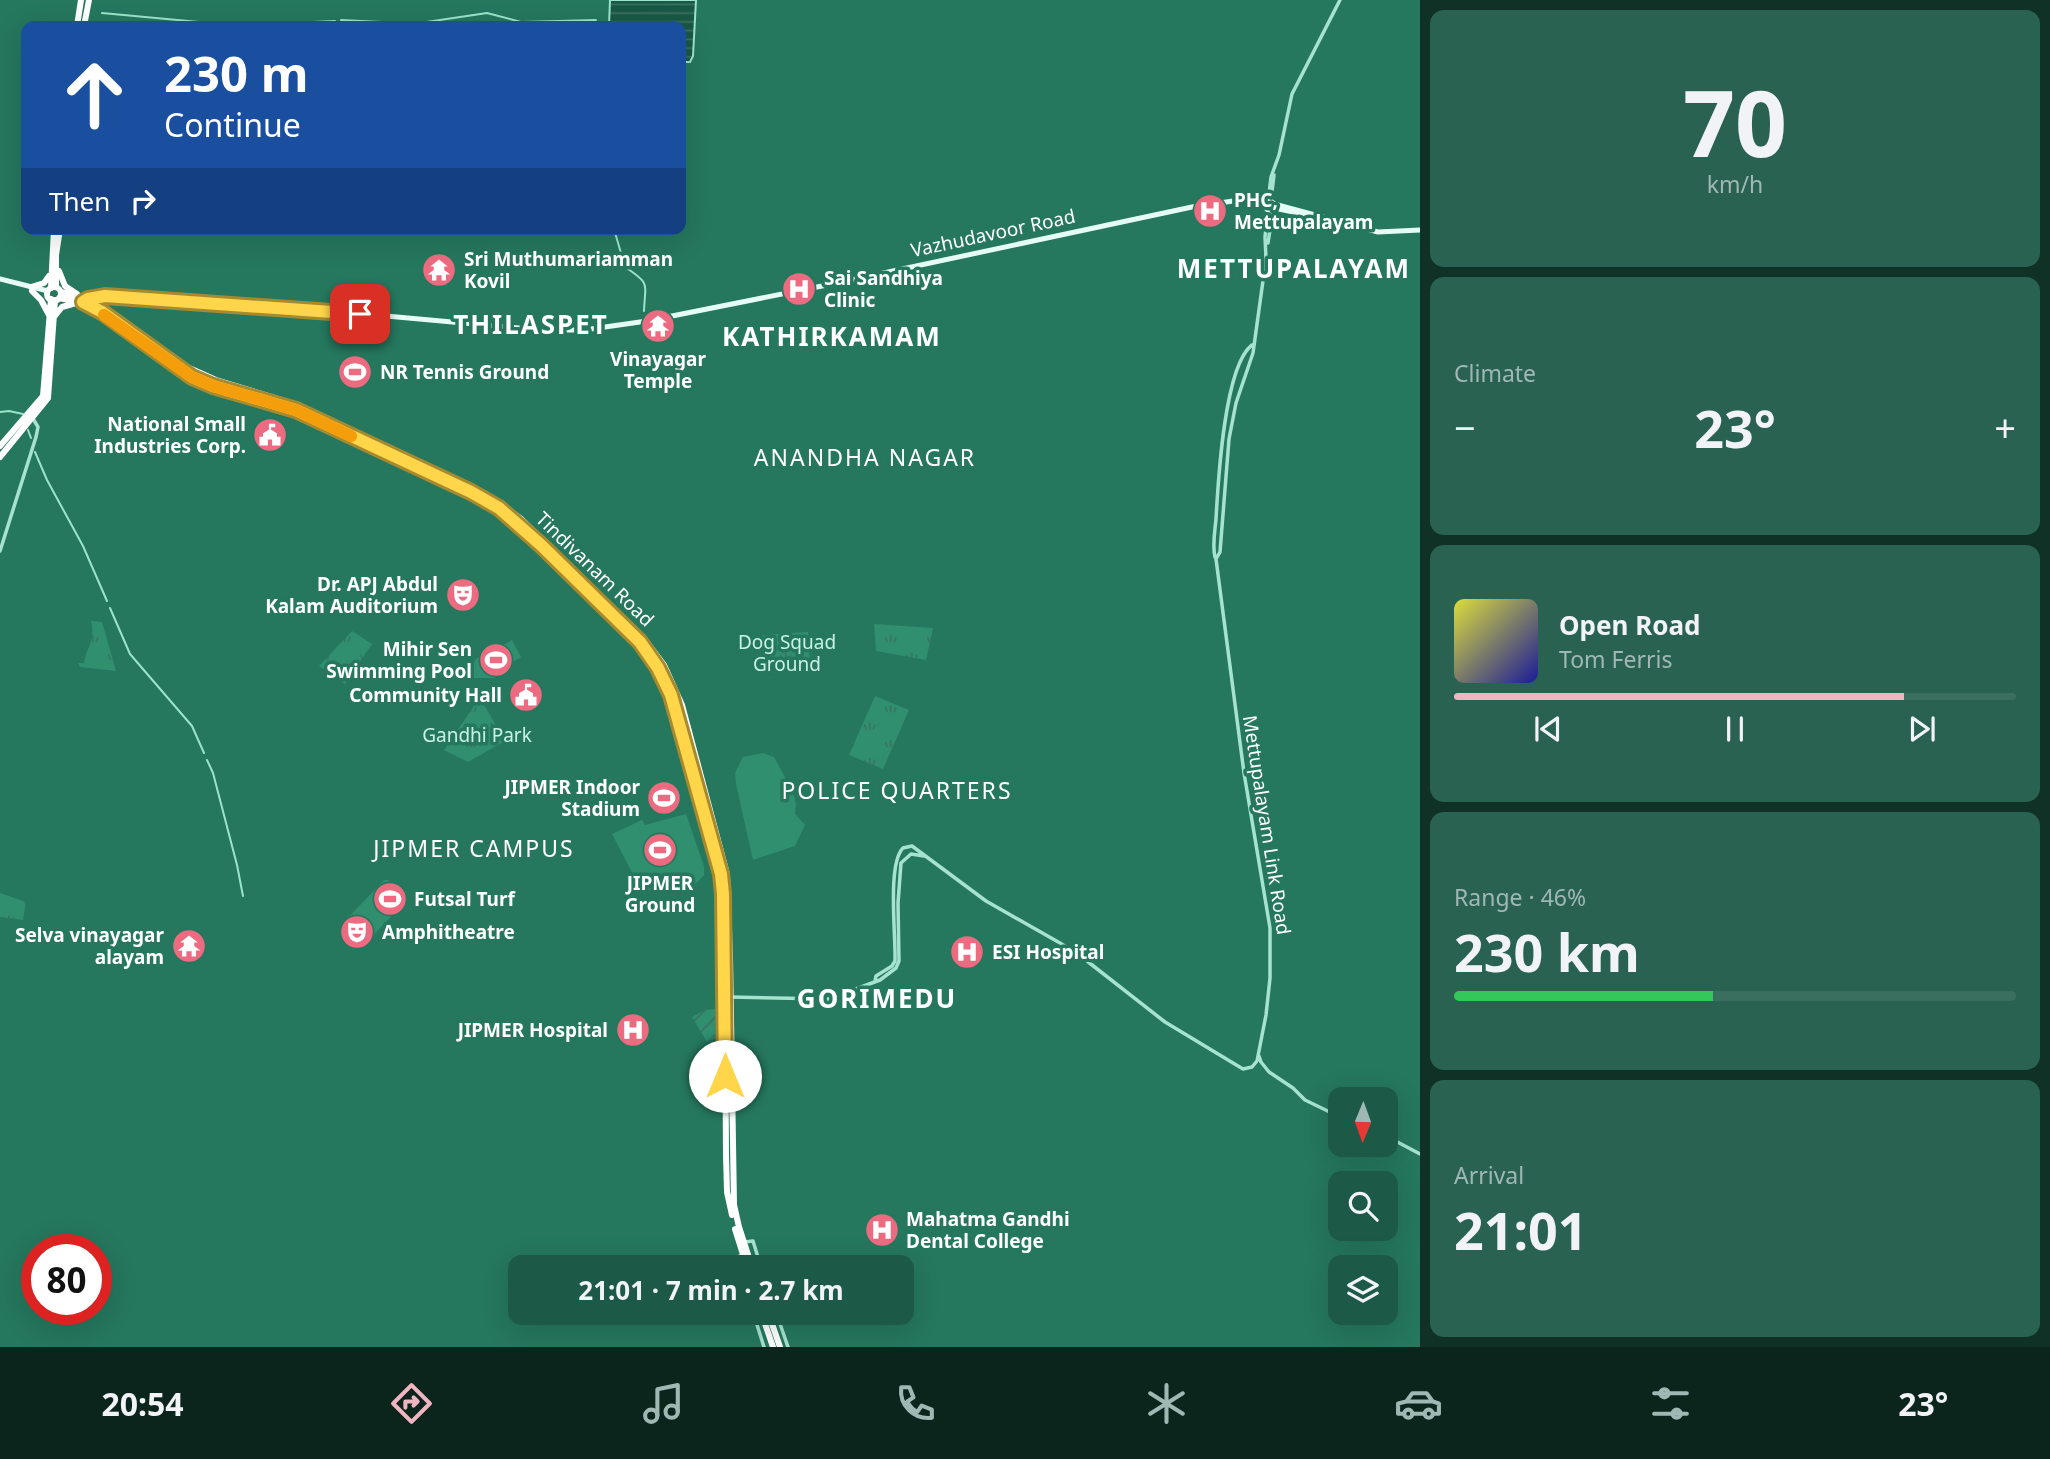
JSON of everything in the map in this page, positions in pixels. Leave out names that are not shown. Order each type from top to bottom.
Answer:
[{"type":"highway","points":[[78,21],[81,0]]},
{"type":"highway","points":[[85,21],[89,0]]},
{"type":"highway","points":[[54,235],[51,272],[54,294]]},
{"type":"highway","points":[[0,457],[31,415],[44,391],[59,235]]},
{"type":"highway","points":[[56,256],[62,282],[192,377],[213,386],[296,410],[471,492],[499,508],[541,545],[650,655],[671,695],[727,874],[728,1195],[742,1254]]},
{"type":"highway","points":[[51,272],[44,283],[32,289],[52,317]]},
{"type":"highway","points":[[54,294],[85,301]]},
{"type":"highway","points":[[52,317],[67,304],[85,301]]},
{"type":"highway","points":[[0,446],[31,415]]},
{"type":"highway","points":[[701,787],[721,874],[728,997]]},
{"type":"highway","points":[[729,1093],[735,1210],[744,1242],[742,1254]]},
{"type":"highway","points":[[765,1325],[773,1347]]},
{"type":"highway","points":[[772,1325],[780,1347]]},
{"type":"main road","name":"Vazhudavoor Road","points":[[85,301],[100,298],[143,299],[331,311],[540,330],[583,330],[636,323],[832,284],[1184,209],[1237,202],[1270,206]]},
{"type":"main road","points":[[1270,206],[1302,211],[1308,215],[1377,232],[1420,230]]},
{"type":"main road","points":[[0,281],[54,294]]},
{"type":"street","name":"Mettupalayam Link Road","points":[[1258,1054],[1270,978],[1270,928],[1243,768],[1216,559],[1220,552],[1229,439],[1236,403],[1253,353],[1263,291],[1267,244],[1270,239],[1274,174],[1294,90],[1340,0]]},
{"type":"street","points":[[1216,559],[1214,552],[1219,450],[1230,396],[1239,368],[1246,350],[1254,344]]},
{"type":"street","points":[[0,551],[36,437],[38,427],[31,415]]},
{"type":"street","points":[[876,981],[876,976],[895,961],[894,894],[898,854],[903,848],[912,846],[986,901],[1070,949],[1165,1022],[1239,1067],[1252,1067],[1258,1054]]},
{"type":"street","points":[[728,997],[821,1001],[876,981],[892,971],[899,961],[898,904],[901,863],[911,854],[927,856]]},
{"type":"street","points":[[1258,1054],[1269,1072],[1293,1088],[1305,1100],[1328,1111]]},
{"type":"street","points":[[1398,1142],[1420,1154]]},
{"type":"street","points":[[744,1242],[752,1241],[757,1255]]},
{"type":"street","points":[[757,1325],[764,1347]]},
{"type":"street","points":[[780,1325],[788,1347]]},
{"type":"green space","points":[[91,621],[102,622],[116,671],[80,667],[78,663],[84,663],[92,640]]},
{"type":"green space","points":[[874,624],[933,628],[926,660],[876,651]]},
{"type":"green space","points":[[352,631],[372,644],[345,684],[319,666]]},
{"type":"green space","name":"Dog Squad Ground","points":[[808,632],[810,670],[769,673],[762,635]]},
{"type":"green space","name":"Mihir Sen Swimming Pool","points":[[512,640],[521,657],[503,668],[504,671],[496,675],[496,678],[474,678],[467,673],[477,658],[490,658],[490,653]]},
{"type":"green space","points":[[875,696],[909,710],[883,769],[849,755]]},
{"type":"green space","name":"Gandhi Park","points":[[476,703],[479,706],[483,703],[505,741],[468,762],[444,750]]},
{"type":"green space","points":[[763,753],[774,757],[786,779],[789,779],[796,804],[795,814],[805,825],[795,846],[753,860],[735,773],[743,757]]},
{"type":"green space","name":"JIPMER Ground","points":[[686,814],[704,866],[704,875],[689,886],[657,887],[643,894],[612,834],[642,820],[645,825]]},
{"type":"green space","points":[[384,880],[388,880],[407,900],[363,946],[342,924]]},
{"type":"green space","points":[[0,893],[26,902],[23,920],[0,917]]},
{"type":"green space","points":[[715,1009],[715,1038],[707,1042],[692,1017],[705,1010]]},
{"type":"shaded area","points":[[610,0],[696,0],[693,56],[690,62],[686,62],[686,21],[609,21]]},
{"type":"waterway","points":[[102,13],[188,21]]},
{"type":"waterway","points":[[433,21],[487,13],[517,21]]},
{"type":"waterway","points":[[341,20],[362,21]]},
{"type":"waterway","points":[[558,21],[596,20]]},
{"type":"waterway","points":[[616,235],[625,267],[645,285],[644,311]]},
{"type":"waterway","points":[[0,412],[23,414]]},
{"type":"waterway","points":[[28,430],[31,438]]},
{"type":"waterway","points":[[35,452],[83,546],[107,601]]},
{"type":"waterway","points":[[110,608],[130,654],[192,726],[204,753]]},
{"type":"waterway","points":[[207,760],[213,773],[243,896]]},
{"type":"slow traffic","points":[[104,315],[192,377],[213,386],[296,410],[351,436]]},
{"type":"place","name":"PHC, Mettupalayam","points":[[1210,211]]},
{"type":"place","name":"Sri Muthumariamman Kovil","points":[[439,270]]},
{"type":"place","name":"Sai Sandhiya Clinic","points":[[799,289]]},
{"type":"place","name":"Vinayagar Temple","points":[[658,326]]},
{"type":"place","name":"NR Tennis Ground","points":[[355,372]]},
{"type":"place","name":"National Small Industries Corp.","points":[[270,435]]},
{"type":"place","name":"Dr. APJ Abdul Kalam Auditorium","points":[[463,595]]},
{"type":"place","name":"Mihir Sen Swimming Pool","points":[[496,660]]},
{"type":"place","name":"Community Hall","points":[[526,695]]},
{"type":"place","name":"JIPMER Indoor Stadium","points":[[664,798]]},
{"type":"place","name":"JIPMER Ground","points":[[660,850]]},
{"type":"place","name":"Futsal Turf","points":[[390,899]]},
{"type":"place","name":"Amphitheatre","points":[[357,932]]},
{"type":"place","name":"Selva vinayagar alayam","points":[[189,946]]},
{"type":"place","name":"ESI Hospital","points":[[967,952]]},
{"type":"place","name":"JIPMER Hospital","points":[[633,1030]]},
{"type":"place","name":"Mahatma Gandhi Dental College","points":[[882,1230]]},
{"type":"district","name":"METTUPALAYAM","points":[[1294,269]]},
{"type":"district","name":"THILASPET","points":[[531,325]]},
{"type":"district","name":"KATHIRKAMAM","points":[[832,337]]},
{"type":"district","name":"ANANDHA NAGAR","points":[[865,458]]},
{"type":"district","name":"POLICE QUARTERS","points":[[897,791]]},
{"type":"district","name":"JIPMER CAMPUS","points":[[474,849]]},
{"type":"district","name":"GORIMEDU","points":[[877,999]]},
{"type":"route","points":[[360,314],[105,296],[83,302],[102,312],[192,377],[213,386],[296,410],[471,492],[499,508],[541,545],[640,642],[658,668],[676,709],[721,874],[725,1076]]}]
